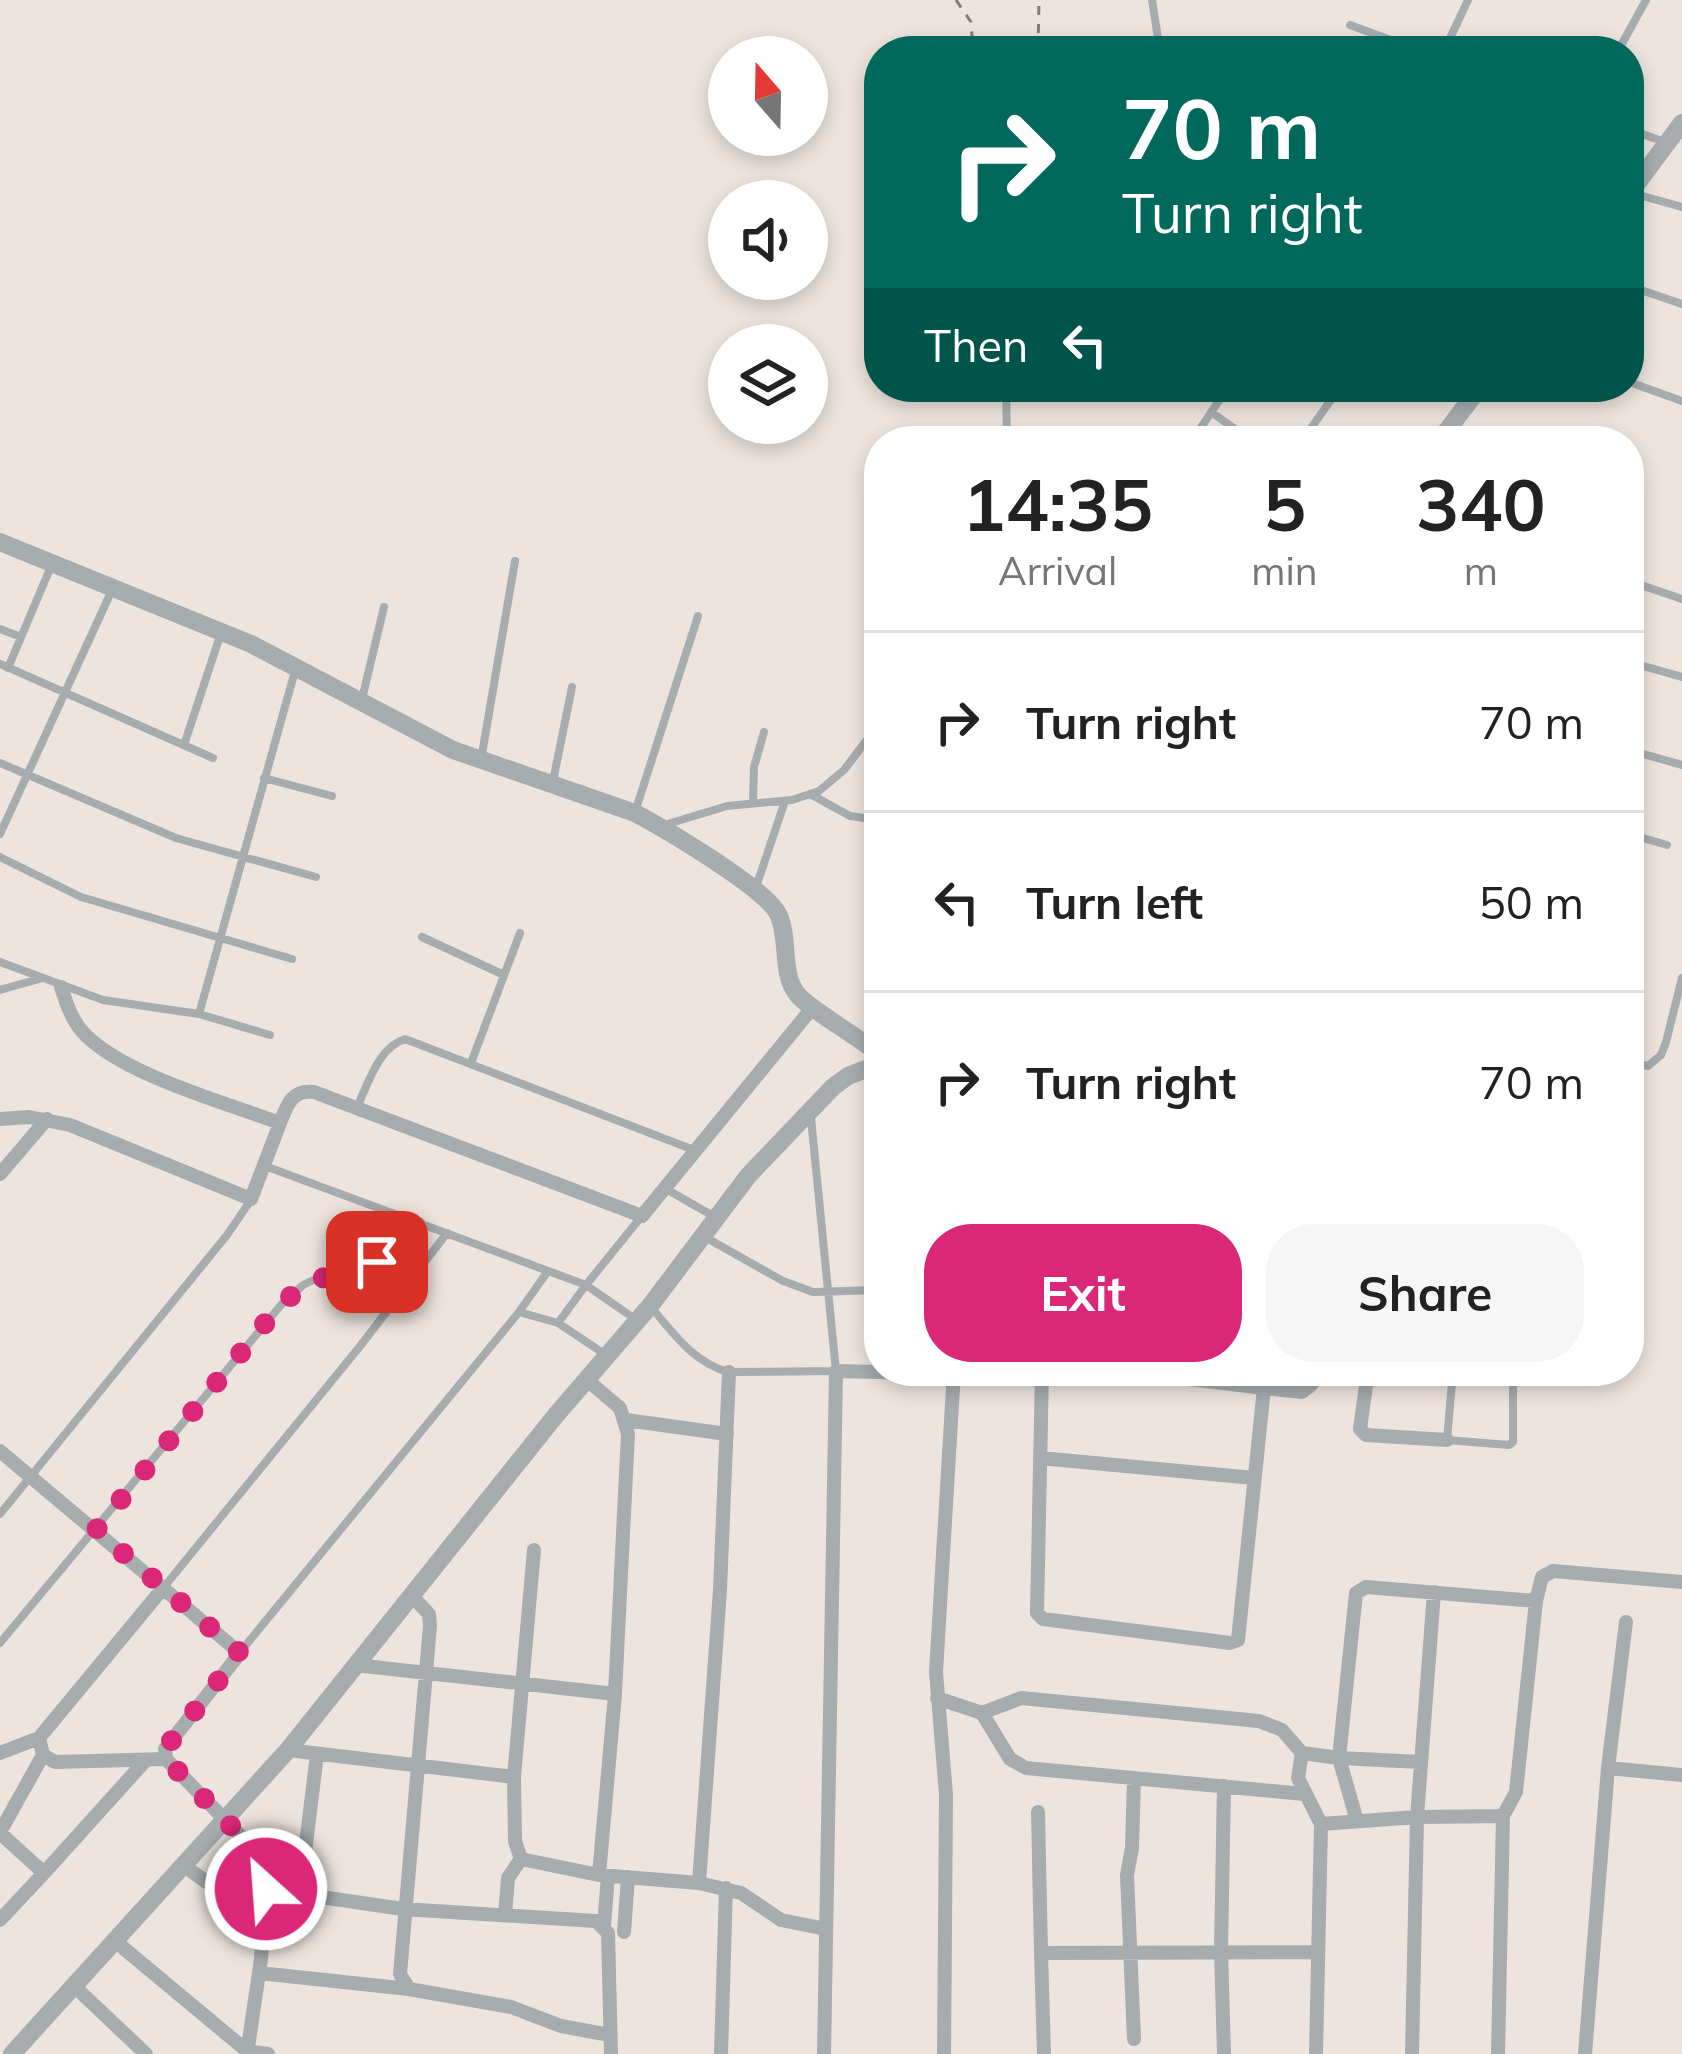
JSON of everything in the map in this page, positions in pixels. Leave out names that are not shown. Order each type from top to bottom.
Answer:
[{"type":"street","points":[[1644,173],[1682,123]]},
{"type":"street","points":[[0,542],[296,665],[426,737],[659,826],[776,909],[793,986],[813,1007],[864,1043]]},
{"type":"street","points":[[61,987],[79,1028],[118,1059],[280,1124]]},
{"type":"street","points":[[0,1118],[47,1119],[251,1199],[293,1095],[302,1090],[642,1216],[813,1007]]},
{"type":"street","points":[[12,2054],[288,1750],[702,1235],[810,1108],[848,1076],[864,1070]]},
{"type":"street","points":[[0,1174],[47,1119]]},
{"type":"street","points":[[824,2054],[836,1371],[864,1371]]},
{"type":"street","points":[[699,1883],[729,1372]]},
{"type":"street","points":[[586,1379],[620,1408],[629,1448],[604,1875],[611,2054]]},
{"type":"street","points":[[944,2054],[946,1795],[937,1698],[953,1386]]},
{"type":"street","points":[[1042,1386],[1037,1612],[1043,1619],[1230,1643],[1238,1640],[1264,1388]]},
{"type":"street","points":[[1247,1386],[1302,1392],[1310,1386]]},
{"type":"street","points":[[1366,1386],[1360,1429],[1366,1435],[1447,1440]]},
{"type":"street","points":[[626,1420],[727,1434]]},
{"type":"street","points":[[0,1451],[240,1653],[165,1749],[166,1759],[259,1855],[266,1889],[247,2053]]},
{"type":"street","points":[[1040,1458],[1254,1478]]},
{"type":"street","points":[[521,1859],[515,1841],[514,1777],[534,1550]]},
{"type":"street","points":[[1498,2054],[1503,1816],[1516,1792],[1542,1577],[1553,1570],[1682,1582]]},
{"type":"street","points":[[0,1753],[39,1738],[164,1587]]},
{"type":"street","points":[[1358,1821],[1339,1758],[1356,1593],[1366,1587],[1536,1600]]},
{"type":"street","points":[[1412,2054],[1417,1816],[1435,1592]]},
{"type":"street","points":[[409,1989],[400,1974],[403,1909],[429,1614],[411,1595]]},
{"type":"street","points":[[1585,2054],[1608,1768],[1626,1622]]},
{"type":"street","points":[[356,1665],[615,1694]]},
{"type":"street","points":[[937,1698],[982,1713],[1022,1698],[1258,1721],[1282,1730],[1302,1753],[1421,1762]]},
{"type":"street","points":[[982,1713],[1010,1759],[1026,1768],[1304,1794]]},
{"type":"street","points":[[39,1738],[43,1755],[0,1833],[44,1874]]},
{"type":"street","points":[[288,1750],[514,1777]]},
{"type":"street","points":[[1302,1753],[1298,1778],[1321,1824],[1316,2054]]},
{"type":"street","points":[[300,1893],[317,1754]]},
{"type":"street","points":[[43,1755],[55,1762],[166,1759]]},
{"type":"street","points":[[0,1920],[145,1761]]},
{"type":"street","points":[[1608,1768],[1682,1775]]},
{"type":"street","points":[[1134,1778],[1132,1848],[1126,1875],[1134,2039]]},
{"type":"street","points":[[1224,1786],[1224,2054]]},
{"type":"street","points":[[1038,1812],[1044,2054]]},
{"type":"street","points":[[1321,1824],[1417,1816],[1503,1816]]},
{"type":"street","points":[[521,1859],[604,1875],[726,1888],[781,1920],[826,1928]]},
{"type":"street","points":[[505,1915],[508,1878],[521,1859]]},
{"type":"street","points":[[183,1865],[264,1922]]},
{"type":"street","points":[[624,1932],[628,1877]]},
{"type":"street","points":[[721,2054],[726,1888]]},
{"type":"street","points":[[266,1889],[403,1909],[604,1924]]},
{"type":"street","points":[[115,1941],[247,2053],[268,2054]]},
{"type":"street","points":[[1041,1953],[1318,1952]]},
{"type":"street","points":[[259,1973],[409,1989],[511,2007],[561,2026],[610,2035]]},
{"type":"street","points":[[74,1986],[146,2054]]},
{"type":"lane","points":[[1152,0],[1158,36]]},
{"type":"lane","points":[[1451,36],[1468,0]]},
{"type":"lane","points":[[1626,36],[1646,0]]},
{"type":"lane","points":[[1350,25],[1380,36]]},
{"type":"lane","points":[[1644,135],[1667,143]]},
{"type":"lane","points":[[1644,197],[1682,208]]},
{"type":"lane","points":[[1644,291],[1682,304]]},
{"type":"lane","points":[[1644,387],[1682,401]]},
{"type":"lane","points":[[1202,426],[1218,402]]},
{"type":"lane","points":[[1211,412],[1231,426]]},
{"type":"lane","points":[[481,760],[515,561]]},
{"type":"lane","points":[[52,563],[4,666],[213,758]]},
{"type":"lane","points":[[1644,586],[1682,599]]},
{"type":"lane","points":[[0,834],[113,587]]},
{"type":"lane","points":[[361,700],[384,607]]},
{"type":"lane","points":[[635,813],[698,616]]},
{"type":"lane","points":[[0,629],[21,637]]},
{"type":"lane","points":[[184,746],[222,632]]},
{"type":"lane","points":[[199,1015],[296,665]]},
{"type":"lane","points":[[1644,666],[1682,676]]},
{"type":"lane","points":[[552,786],[572,687]]},
{"type":"lane","points":[[753,801],[754,767],[764,732]]},
{"type":"lane","points":[[659,826],[753,801],[785,801],[810,794],[844,770],[864,744]]},
{"type":"lane","points":[[1644,754],[1682,765]]},
{"type":"lane","points":[[0,763],[176,838],[316,877]]},
{"type":"lane","points":[[264,778],[332,796]]},
{"type":"lane","points":[[810,794],[850,816],[864,818]]},
{"type":"lane","points":[[755,891],[785,801]]},
{"type":"lane","points":[[1644,838],[1667,845]]},
{"type":"lane","points":[[0,857],[81,897],[292,959]]},
{"type":"lane","points":[[471,1063],[520,933]]},
{"type":"lane","points":[[422,938],[504,976]]},
{"type":"lane","points":[[0,962],[103,1000],[199,1015],[270,1035]]},
{"type":"lane","points":[[1644,1065],[1661,1055],[1682,978]]},
{"type":"lane","points":[[0,990],[40,979]]},
{"type":"lane","points":[[355,1110],[382,1055],[398,1040],[414,1041],[696,1150]]},
{"type":"lane","points":[[265,1166],[586,1286],[643,1313],[701,1360],[729,1372],[836,1371],[810,1108]]},
{"type":"lane","points":[[665,1188],[716,1218]]},
{"type":"lane","points":[[0,1514],[227,1235],[251,1199]]},
{"type":"lane","points":[[558,1322],[642,1216]]},
{"type":"lane","points":[[0,1643],[280,1305],[322,1276],[394,1254],[421,1222]]},
{"type":"lane","points":[[164,1587],[447,1233]]},
{"type":"lane","points":[[702,1235],[783,1281],[813,1292],[864,1291]]},
{"type":"lane","points":[[240,1653],[548,1271]]},
{"type":"lane","points":[[519,1312],[558,1322],[606,1355]]},
{"type":"lane","points":[[1452,1386],[1447,1440],[1514,1442],[1513,1386]]},
{"type":"path","points":[[956,0],[971,22],[972,36]]},
{"type":"path","points":[[1038,36],[1039,0]]},
{"type":"route","points":[[266,1889],[259,1855],[166,1759],[165,1749],[240,1653],[96,1530],[280,1305],[322,1276],[377,1262]]}]
